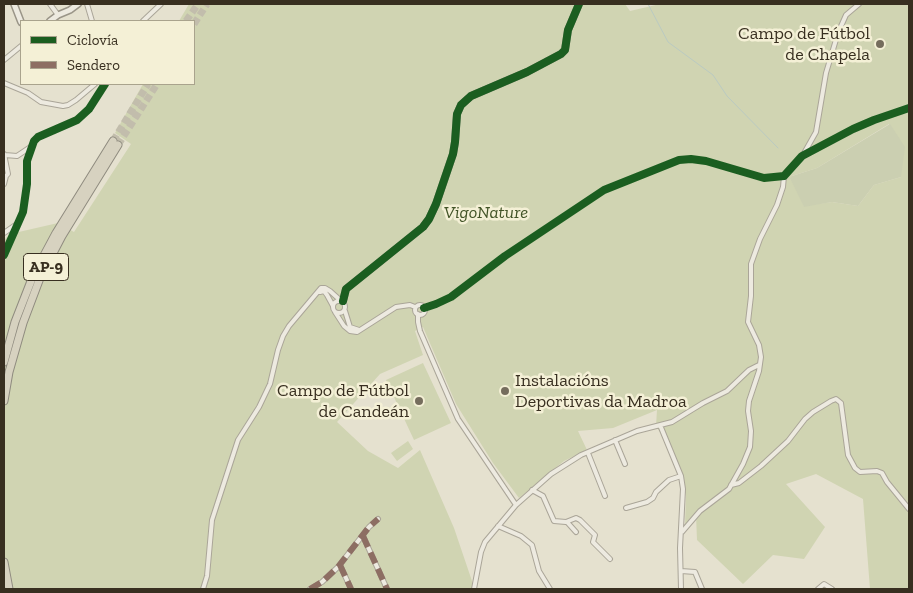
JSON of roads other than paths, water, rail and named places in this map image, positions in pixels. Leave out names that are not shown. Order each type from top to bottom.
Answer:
[{"type":"highway","name":"AP-9","points":[[4,362],[15,322],[33,276],[56,233],[116,143],[40,278],[23,323],[9,372],[4,401]]},
{"type":"highway","points":[[4,562],[10,589]]},
{"type":"street","points":[[14,4],[20,20]]},
{"type":"street","points":[[50,4],[58,14]]},
{"type":"street","points":[[51,20],[58,14],[70,10],[78,4]]},
{"type":"street","points":[[87,4],[92,20]]},
{"type":"street","points":[[144,20],[161,4]]},
{"type":"street","points":[[342,300],[346,289],[423,227],[429,219],[453,154],[456,142],[457,114],[462,104],[471,96],[527,72],[561,54],[565,50],[568,30],[579,4]]},
{"type":"street","points":[[732,485],[750,447],[751,431],[748,411],[759,365],[760,350],[748,322],[751,296],[751,264],[760,239],[777,205],[784,176],[802,156],[816,132],[826,73],[838,33],[846,15],[859,4]]},
{"type":"street","points":[[4,60],[20,47]]},
{"type":"street","points":[[4,83],[21,90],[41,102],[63,106],[76,100],[94,85]]},
{"type":"street","points":[[4,255],[23,212],[28,184],[27,162],[32,146],[38,137],[77,120],[89,110],[104,85]]},
{"type":"street","points":[[802,156],[853,129],[909,108]]},
{"type":"street","points":[[4,184],[8,174],[4,154],[17,156],[32,146]]},
{"type":"street","points":[[424,308],[450,297],[504,256],[604,190],[669,163],[691,159],[706,161],[764,178],[784,176]]},
{"type":"street","points":[[4,233],[19,222]]},
{"type":"street","points":[[203,589],[207,576],[212,520],[238,440],[259,407],[270,384],[278,350],[289,326],[317,292],[321,288],[325,288],[346,304],[345,311],[350,327],[361,330]]},
{"type":"street","points":[[317,292],[324,291],[344,326],[354,332],[361,330],[396,307],[410,305],[416,307],[420,304],[424,308]]},
{"type":"street","points":[[333,306],[336,301],[342,300]]},
{"type":"street","points":[[416,307],[415,312],[418,314],[420,331],[458,419],[516,505]]},
{"type":"street","points":[[418,314],[423,313],[424,308]]},
{"type":"street","points":[[335,312],[341,313],[345,311]]},
{"type":"street","points":[[474,589],[483,547],[516,505],[551,474],[615,440],[637,431],[672,422],[728,391],[749,370],[759,365]]},
{"type":"street","points":[[682,532],[700,510],[732,485],[739,483],[761,466],[788,441],[804,419],[836,399],[841,403],[848,454],[854,468],[860,472],[877,470],[882,473],[909,509]]},
{"type":"street","points":[[660,425],[681,476],[683,489],[681,589]]},
{"type":"street","points":[[615,440],[625,464]]},
{"type":"street","points":[[588,453],[605,496]]},
{"type":"street","points":[[626,508],[647,502],[669,480],[681,476]]},
{"type":"street","points":[[532,490],[543,496],[554,521],[567,522],[576,518],[580,520],[595,535],[593,542],[610,559]]},
{"type":"street","points":[[310,589],[318,587],[340,565],[373,522],[378,519]]},
{"type":"street","points":[[567,522],[576,532]]},
{"type":"street","points":[[498,526],[521,536],[532,545],[539,571],[550,589]]},
{"type":"street","points":[[363,536],[387,589]]},
{"type":"street","points":[[340,565],[351,589]]},
{"type":"street","points":[[681,570],[695,572],[702,589]]},
{"type":"street","points":[[818,589],[824,584],[832,589]]},
{"type":"waterway","points":[[648,4],[668,42],[713,75],[727,96],[778,148]]},
{"type":"tunnel","points":[[187,20],[198,4]]},
{"type":"tunnel","points":[[195,22],[207,4]]},
{"type":"tunnel","points":[[113,141],[147,85]]},
{"type":"tunnel","points":[[118,145],[156,85]]},
{"type":"place","name":"Campo de Fútbol de Chapela","points":[[880,44]]},
{"type":"place","name":"Instalacións Deportivas da Madroa","points":[[505,391]]},
{"type":"place","name":"Campo de Fútbol de Candeán","points":[[419,401]]},
{"type":"park label","name":"VigoNature","points":[[486,213]]}]
